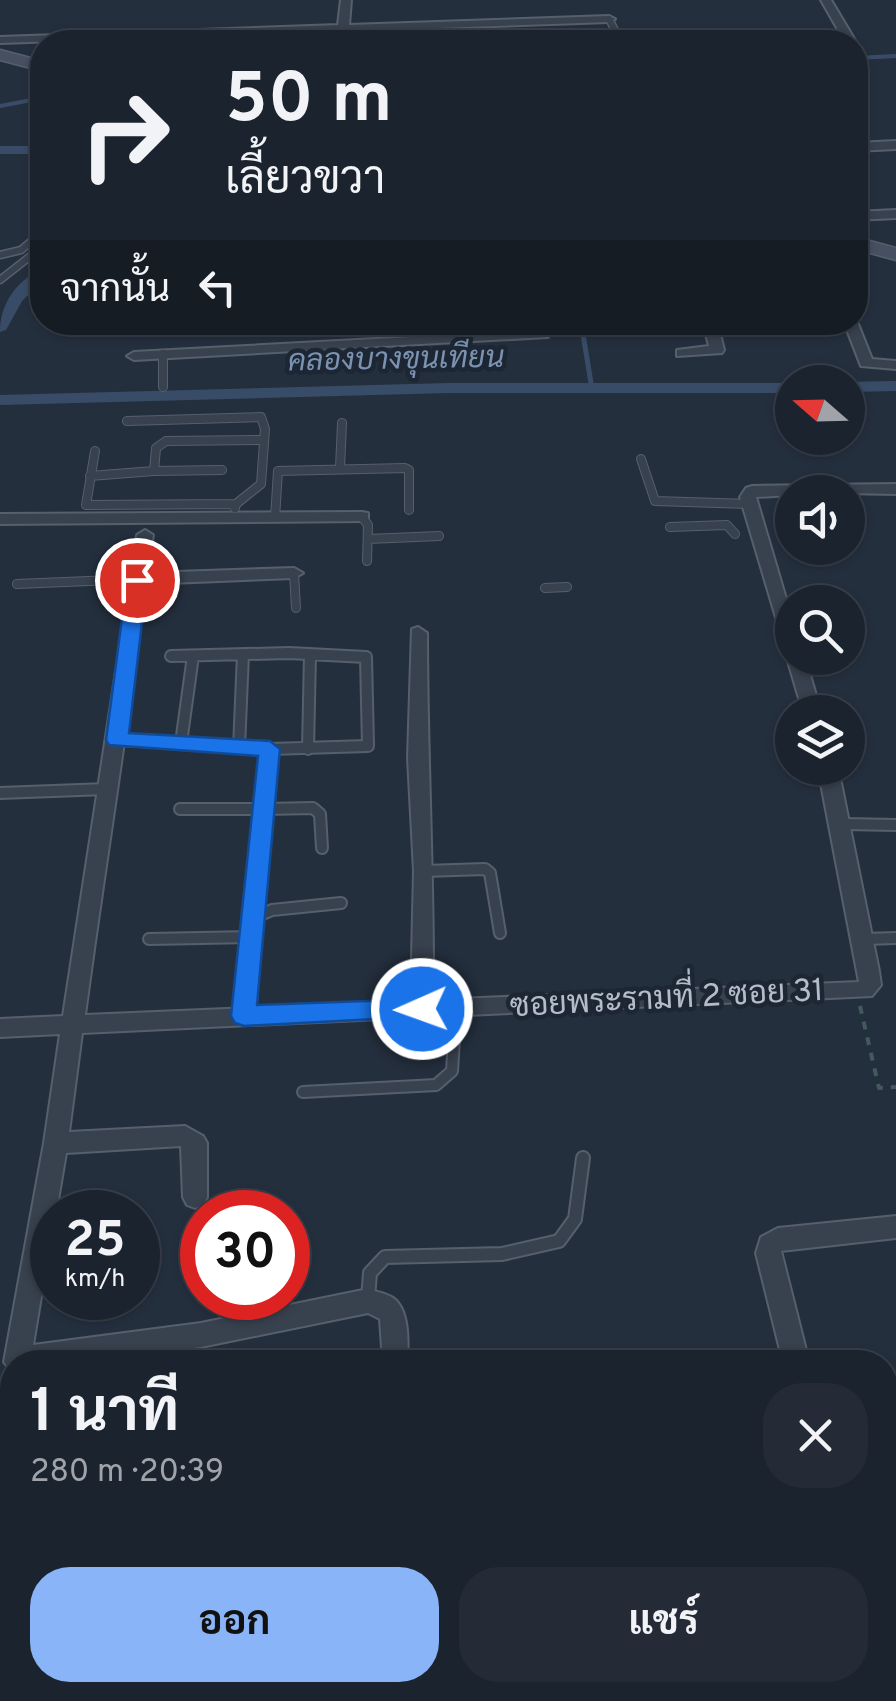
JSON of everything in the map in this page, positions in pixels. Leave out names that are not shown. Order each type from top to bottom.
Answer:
[{"type":"main road","points":[[0,55],[30,60]]},
{"type":"main road","points":[[868,246],[896,254]]},
{"type":"street","points":[[343,28],[346,0]]},
{"type":"street","points":[[826,0],[843,30]]},
{"type":"street","points":[[319,30],[608,19]]},
{"type":"street","points":[[532,21],[534,30]]},
{"type":"street","points":[[0,40],[30,41]]},
{"type":"street","points":[[868,144],[896,145]]},
{"type":"street","points":[[868,215],[896,214]]},
{"type":"street","points":[[298,335],[298,346]]},
{"type":"street","points":[[414,335],[415,340]]},
{"type":"street","points":[[134,356],[463,335]]},
{"type":"street","points":[[682,352],[717,350],[713,335]]},
{"type":"street","points":[[856,335],[866,363],[896,365]]},
{"type":"street","points":[[775,589],[750,504],[752,491],[896,489]]},
{"type":"street","points":[[0,519],[84,513],[362,517]]},
{"type":"street","points":[[19,1350],[56,1143],[146,535]]},
{"type":"street","points":[[137,580],[294,573]]},
{"type":"street","points":[[418,633],[418,758],[424,871],[422,1009]]},
{"type":"street","name":"ซอยพระรามที่ 2 ซอย 31","points":[[0,1028],[857,991],[870,985],[865,939],[833,785]]},
{"type":"street","points":[[56,1143],[191,1138],[195,1143],[194,1190]]},
{"type":"street","points":[[793,1350],[768,1252],[770,1245],[778,1239],[896,1227]]},
{"type":"street","points":[[95,1350],[201,1335],[368,1301],[384,1306],[392,1315],[394,1350]]},
{"type":"lane","points":[[608,19],[614,30]]},
{"type":"lane","points":[[0,255],[30,243]]},
{"type":"lane","points":[[0,280],[30,256]]},
{"type":"lane","points":[[163,354],[163,387]]},
{"type":"lane","points":[[94,451],[84,513],[235,506],[261,484],[265,428],[260,417],[127,421]]},
{"type":"lane","points":[[340,468],[342,422]]},
{"type":"lane","points":[[154,471],[156,448],[166,441],[262,440]]},
{"type":"lane","points":[[641,459],[655,501],[750,504]]},
{"type":"lane","points":[[278,471],[290,464]]},
{"type":"lane","points":[[278,471],[407,468],[409,510]]},
{"type":"lane","points":[[90,476],[222,470]]},
{"type":"lane","points":[[274,518],[278,471]]},
{"type":"lane","points":[[362,517],[368,521],[367,561]]},
{"type":"lane","points":[[670,527],[727,525],[735,534]]},
{"type":"lane","points":[[368,538],[439,536]]},
{"type":"lane","points":[[294,573],[296,608]]},
{"type":"lane","points":[[17,584],[137,580]]},
{"type":"lane","points":[[546,588],[566,587]]},
{"type":"lane","points":[[239,748],[243,654]]},
{"type":"lane","points":[[308,749],[310,654]]},
{"type":"lane","points":[[117,740],[270,749],[368,746],[366,657],[170,656]]},
{"type":"lane","points":[[181,744],[193,656]]},
{"type":"lane","points":[[244,1016],[270,749]]},
{"type":"lane","points":[[0,793],[106,789]]},
{"type":"lane","points":[[180,809],[314,808],[320,814],[322,848]]},
{"type":"lane","points":[[844,824],[896,824]]},
{"type":"lane","points":[[424,871],[490,873],[500,933]]},
{"type":"lane","points":[[253,918],[272,910],[341,903]]},
{"type":"lane","points":[[149,939],[252,937]]},
{"type":"lane","points":[[865,939],[896,938]]},
{"type":"lane","points":[[302,1092],[436,1085],[452,1071],[456,1009]]},
{"type":"lane","points":[[368,1301],[370,1274],[386,1256],[502,1254],[559,1241],[575,1220],[583,1158]]},
{"type":"path","points":[[857,991],[879,1088],[896,1087]]},
{"type":"waterway","points":[[868,57],[896,56]]},
{"type":"waterway","points":[[0,106],[30,100]]},
{"type":"waterway","name":"คลองบางขุนเทียน","points":[[0,150],[30,150]]},
{"type":"waterway","name":"คลองบางขุนเทียน","points":[[0,327],[15,299],[30,285]]},
{"type":"waterway","points":[[583,335],[592,389]]},
{"type":"waterway","name":"คลองบางขุนเทียน","points":[[865,387],[896,386]]},
{"type":"waterway","name":"คลองบางขุนเทียน","points":[[0,400],[449,388],[775,388]]},
{"type":"route","points":[[137,580],[117,740],[270,749],[244,1016],[422,1009]]}]
